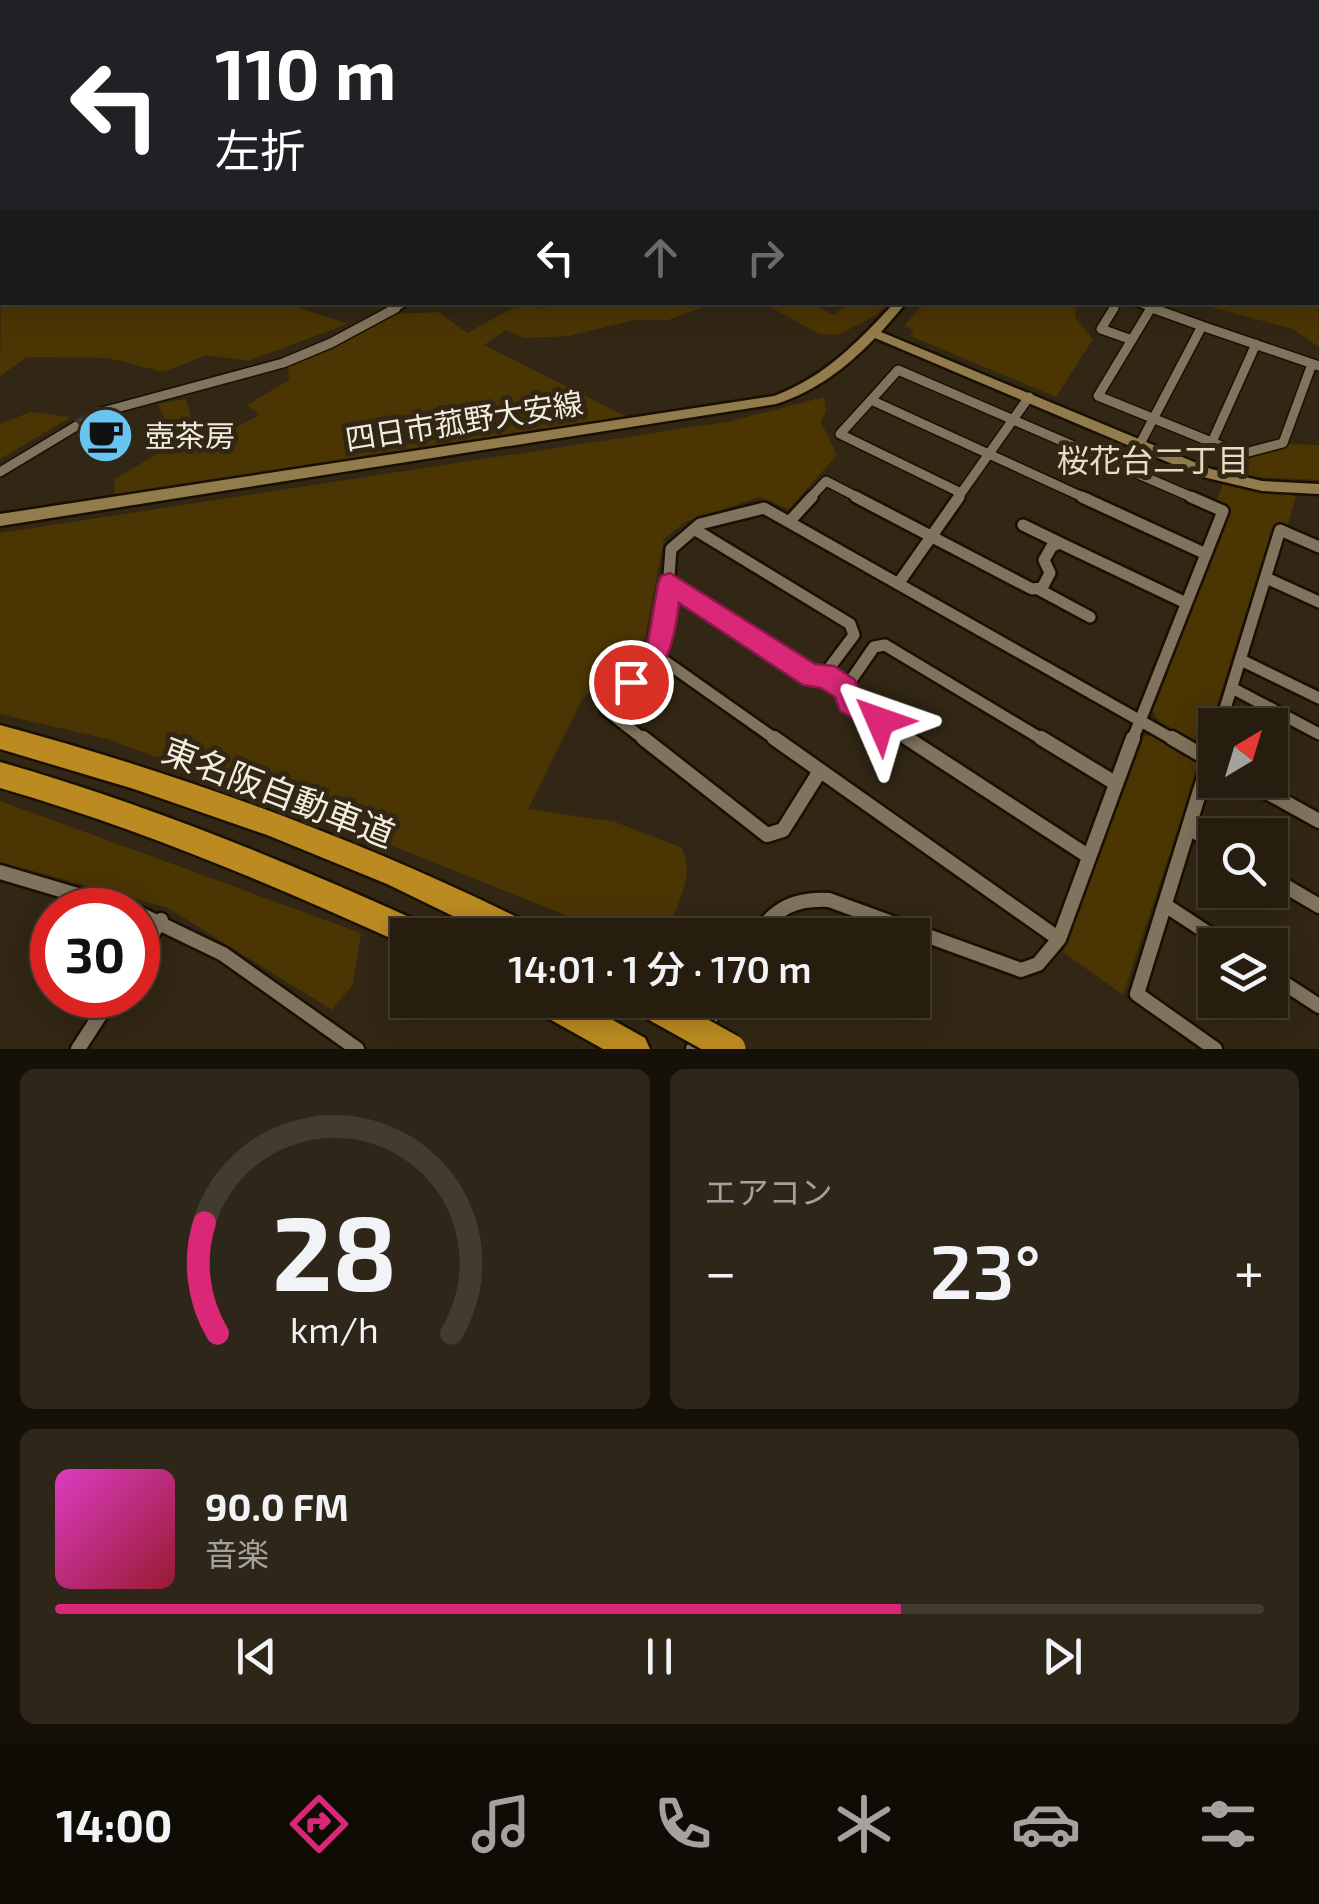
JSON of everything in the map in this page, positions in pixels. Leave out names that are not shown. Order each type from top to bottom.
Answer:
[{"type":"highway","name":"東名阪自動車道","points":[[0,737],[144,779],[263,820],[485,918]]},
{"type":"highway","points":[[0,775],[118,811],[222,850],[390,923]]},
{"type":"highway","points":[[579,1018],[634,1049]]},
{"type":"highway","points":[[675,1018],[731,1049]]},
{"type":"main road","name":"四日市菰野大安線","points":[[0,520],[776,400],[810,389],[835,372],[899,305]]},
{"type":"main road","points":[[874,332],[1226,478],[1262,486],[1319,489]]},
{"type":"street","points":[[0,472],[45,441],[99,412],[282,364],[332,344],[402,305]]},
{"type":"street","points":[[1116,305],[1101,329],[1132,340]]},
{"type":"street","points":[[1144,305],[1316,365],[1283,443],[1241,454],[1098,396],[1152,308]]},
{"type":"street","points":[[1140,444],[1202,326]]},
{"type":"street","points":[[1212,442],[1256,344]]},
{"type":"street","points":[[930,936],[1021,970],[1038,964],[1058,939],[1223,511],[898,370],[840,434],[961,494]]},
{"type":"street","points":[[898,584],[1029,397]]},
{"type":"street","points":[[871,400],[1206,554]]},
{"type":"street","points":[[789,522],[826,481],[1090,617]]},
{"type":"street","points":[[820,771],[783,830],[767,834],[606,710],[656,655],[665,628],[671,550],[700,524],[764,508],[1198,754]]},
{"type":"street","points":[[1023,525],[1186,602]]},
{"type":"street","points":[[694,530],[850,624],[854,635],[874,647],[884,645],[1115,783]]},
{"type":"street","points":[[1226,708],[1280,530],[1319,547]]},
{"type":"street","points":[[1038,589],[1050,573],[1044,560],[1052,546],[1060,544]]},
{"type":"street","points":[[1266,578],[1319,602]]},
{"type":"street","points":[[670,584],[812,677],[824,675],[845,688],[850,702],[1088,856]]},
{"type":"street","points":[[824,675],[854,635]]},
{"type":"street","points":[[845,688],[874,647]]},
{"type":"street","points":[[656,655],[1058,939]]},
{"type":"street","points":[[1241,660],[1319,698]]},
{"type":"street","points":[[1232,688],[1319,734]]},
{"type":"street","points":[[1199,798],[1137,994],[1215,1049]]},
{"type":"street","points":[[1277,798],[1319,821]]},
{"type":"street","points":[[1188,828],[1198,834]]},
{"type":"street","points":[[0,872],[54,888]]},
{"type":"street","points":[[1288,888],[1319,906]]},
{"type":"street","points":[[771,918],[781,907],[813,898],[843,903],[883,918]]},
{"type":"street","points":[[1165,905],[1200,928]]},
{"type":"street","points":[[161,920],[228,959],[356,1049]]},
{"type":"street","points":[[1288,986],[1319,1006]]},
{"type":"street","points":[[78,1049],[98,1018]]},
{"type":"street","points":[[693,1049],[711,1018]]},
{"type":"shaded area","points":[[1,305],[292,305],[348,324],[248,361],[207,355],[163,372],[108,358],[27,357],[0,376]]},
{"type":"shaded area","points":[[518,305],[709,305],[668,320],[634,320],[569,336],[524,338],[506,330],[484,345],[629,418],[114,497],[115,479],[175,443],[158,404],[186,399],[192,422],[210,431],[226,430],[260,415],[247,405],[289,380],[288,367],[395,314],[439,312],[467,333]]},
{"type":"shaded area","points":[[767,305],[815,305],[833,315],[846,305],[887,305],[838,335],[819,334]]},
{"type":"shaded area","points":[[922,305],[1077,305],[1075,317],[1093,339],[1056,397],[910,336],[914,330],[904,326]]},
{"type":"shaded area","points":[[1203,305],[1319,305],[1319,347],[1293,329]]},
{"type":"shaded area","points":[[824,397],[826,411],[821,422],[837,455],[789,509],[760,497],[685,522],[664,539],[645,638],[583,698],[528,809],[615,822],[682,848],[686,881],[672,918],[573,918],[353,830],[107,739],[0,714],[0,533],[731,421]]},
{"type":"shaded area","points":[[30,412],[71,417],[0,459],[0,424]]},
{"type":"shaded area","points":[[1288,444],[1319,445],[1319,480],[1255,477],[1231,471],[1238,456]]},
{"type":"shaded area","points":[[1223,484],[1296,496],[1287,528],[1274,524],[1216,708],[1198,708],[1194,741],[1160,722],[1152,710],[1229,511],[1215,504]]},
{"type":"shaded area","points":[[1152,735],[1198,761],[1198,768],[1123,995],[1063,952],[1144,736]]},
{"type":"shaded area","points":[[0,801],[361,933],[353,984],[332,1010],[160,906],[160,888],[95,888],[0,862]]},
{"type":"building","points":[[98,408],[116,425],[94,436],[76,420]]},
{"type":"place","name":"壺茶房","points":[[106,435]]},
{"type":"district","name":"桜花台二丁目","points":[[1153,459]]},
{"type":"route","points":[[631,682],[660,647],[670,584],[812,677],[824,675],[845,688],[850,702],[880,721]]}]
